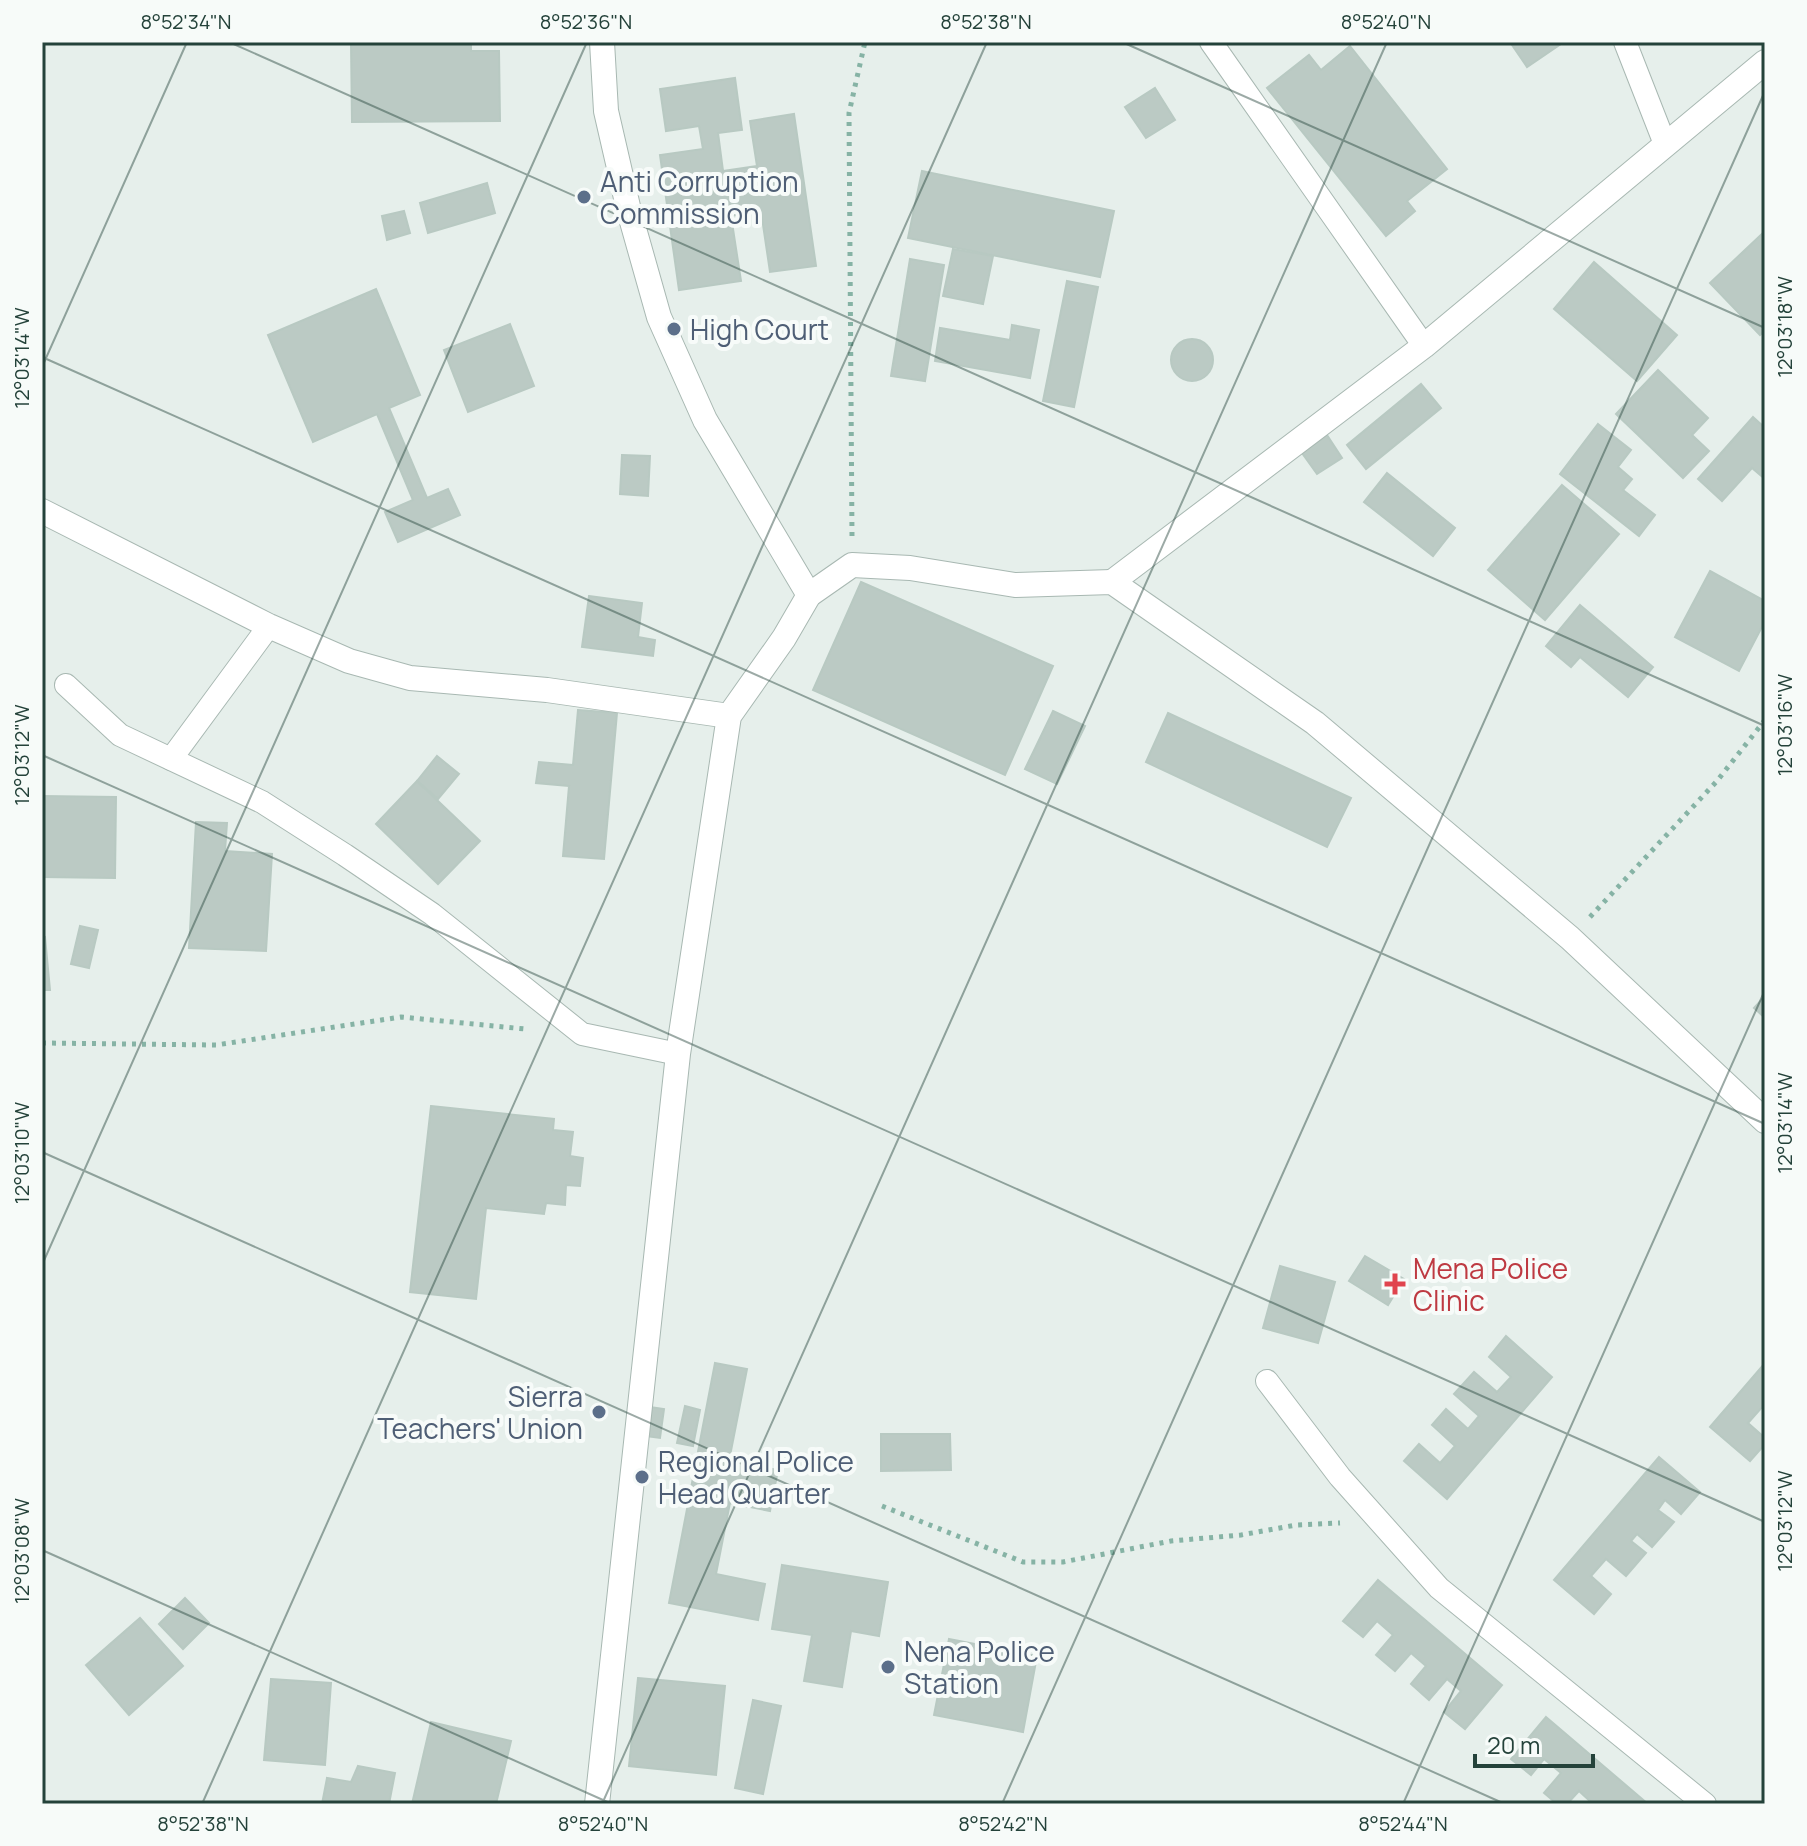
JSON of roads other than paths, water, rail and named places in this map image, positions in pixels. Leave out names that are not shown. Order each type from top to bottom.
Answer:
[{"type":"street","points":[[602,42],[606,111],[629,211],[659,317],[705,420],[809,595]]},
{"type":"street","points":[[597,1804],[678,1054],[729,716],[784,638],[809,595],[852,565],[910,568],[1015,585],[1112,582],[1424,346],[1765,62]]},
{"type":"street","points":[[1734,87],[1765,84]]},
{"type":"street","points":[[42,511],[269,626],[349,661],[410,678],[547,690],[729,716]]},
{"type":"street","points":[[1112,582],[1315,723],[1570,938],[1765,1121]]},
{"type":"lane","points":[[1211,42],[1424,346]]},
{"type":"lane","points":[[1625,42],[1665,144]]},
{"type":"lane","points":[[171,759],[269,626]]},
{"type":"lane","points":[[66,685],[120,735],[262,802],[345,855],[432,914],[582,1034],[678,1054]]},
{"type":"lane","points":[[1267,1381],[1340,1477],[1439,1588],[1705,1804]]},
{"type":"place","name":"Anti Corruption Commission","points":[[584,197]]},
{"type":"place","name":"High Court","points":[[674,329]]},
{"type":"place","name":"Mena Police Clinic","points":[[1395,1284]]},
{"type":"place","name":"Sierra Teachers' Union","points":[[599,1412]]},
{"type":"place","name":"Regional Police Head Quarter","points":[[642,1477]]},
{"type":"place","name":"Nena Police Station","points":[[888,1667]]}]
